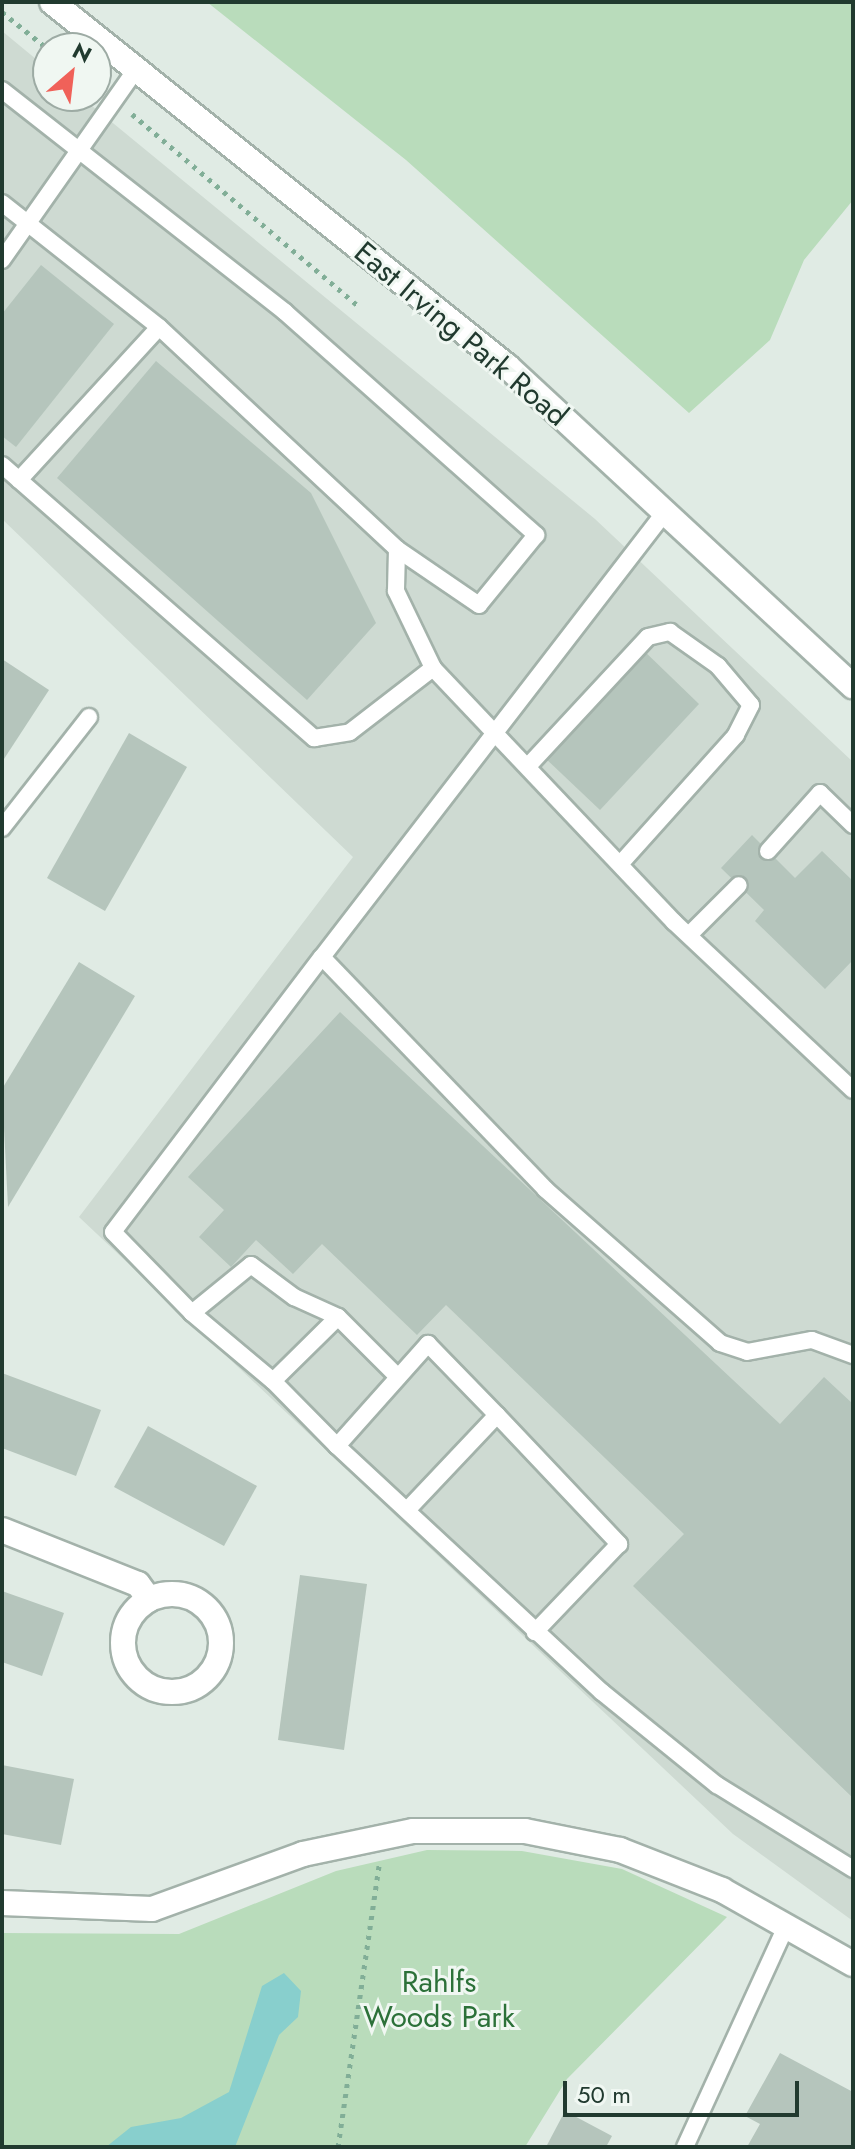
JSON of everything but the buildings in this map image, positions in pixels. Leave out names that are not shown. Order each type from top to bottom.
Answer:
[{"type":"street","name":"East Irving Park Road","points":[[52,2],[508,367],[853,686]]},
{"type":"street","points":[[2,1530],[138,1584],[149,1599]]},
{"type":"street","points":[[186,1596],[215,1620],[219,1658],[195,1687],[157,1690],[128,1666],[124,1628],[149,1599],[186,1596]]},
{"type":"street","points":[[2,1903],[152,1909],[303,1854],[384,1837],[525,1831],[620,1850],[787,1924],[853,1964]]},
{"type":"lane","points":[[2,260],[25,221],[136,69]]},
{"type":"lane","points":[[2,90],[285,312],[536,535],[479,605],[397,549],[159,327],[2,203]]},
{"type":"lane","points":[[19,480],[159,327]]},
{"type":"lane","points":[[2,465],[314,738],[350,732],[433,668]]},
{"type":"lane","points":[[665,512],[113,1232],[192,1313],[273,1381],[337,1446],[409,1508],[535,1632],[717,1785],[853,1869]]},
{"type":"lane","points":[[397,549],[396,591],[433,668],[530,764],[622,862],[853,1090]]},
{"type":"lane","points":[[530,764],[648,637],[670,632],[718,666],[751,705],[736,735],[622,862]]},
{"type":"lane","points":[[2,828],[89,717]]},
{"type":"lane","points":[[768,851],[820,793],[853,825]]},
{"type":"lane","points":[[692,932],[739,885]]},
{"type":"lane","points":[[322,957],[545,1189],[699,1327],[747,1352],[812,1340],[852,1353]]},
{"type":"lane","points":[[192,1313],[251,1265],[294,1297],[338,1317],[398,1377]]},
{"type":"lane","points":[[273,1381],[338,1317]]},
{"type":"lane","points":[[337,1446],[428,1344],[619,1544],[535,1632]]},
{"type":"lane","points":[[409,1508],[497,1415]]},
{"type":"lane","points":[[685,2147],[787,1924]]},
{"type":"path","points":[[2,12],[32,36]]},
{"type":"path","points":[[114,99],[358,306]]},
{"type":"path","points":[[338,2147],[384,1837]]},
{"type":"shaded area","points":[[2,31],[32,56],[32,112],[99,112],[595,519],[853,762],[853,1921],[733,1834],[79,1217],[353,857],[2,519]]},
{"type":"green space","points":[[207,2],[853,2],[853,200],[804,260],[770,340],[689,413],[406,160]]},
{"type":"green space","name":"Rahlfs Woods Park","points":[[427,1850],[522,1851],[622,1869],[727,1917],[567,2079],[525,2147],[2,2147],[2,1933],[179,1934],[336,1871]]},
{"type":"water","points":[[284,1973],[301,1991],[298,2017],[279,2035],[235,2147],[106,2147],[131,2127],[181,2118],[229,2092],[262,1986]]}]
